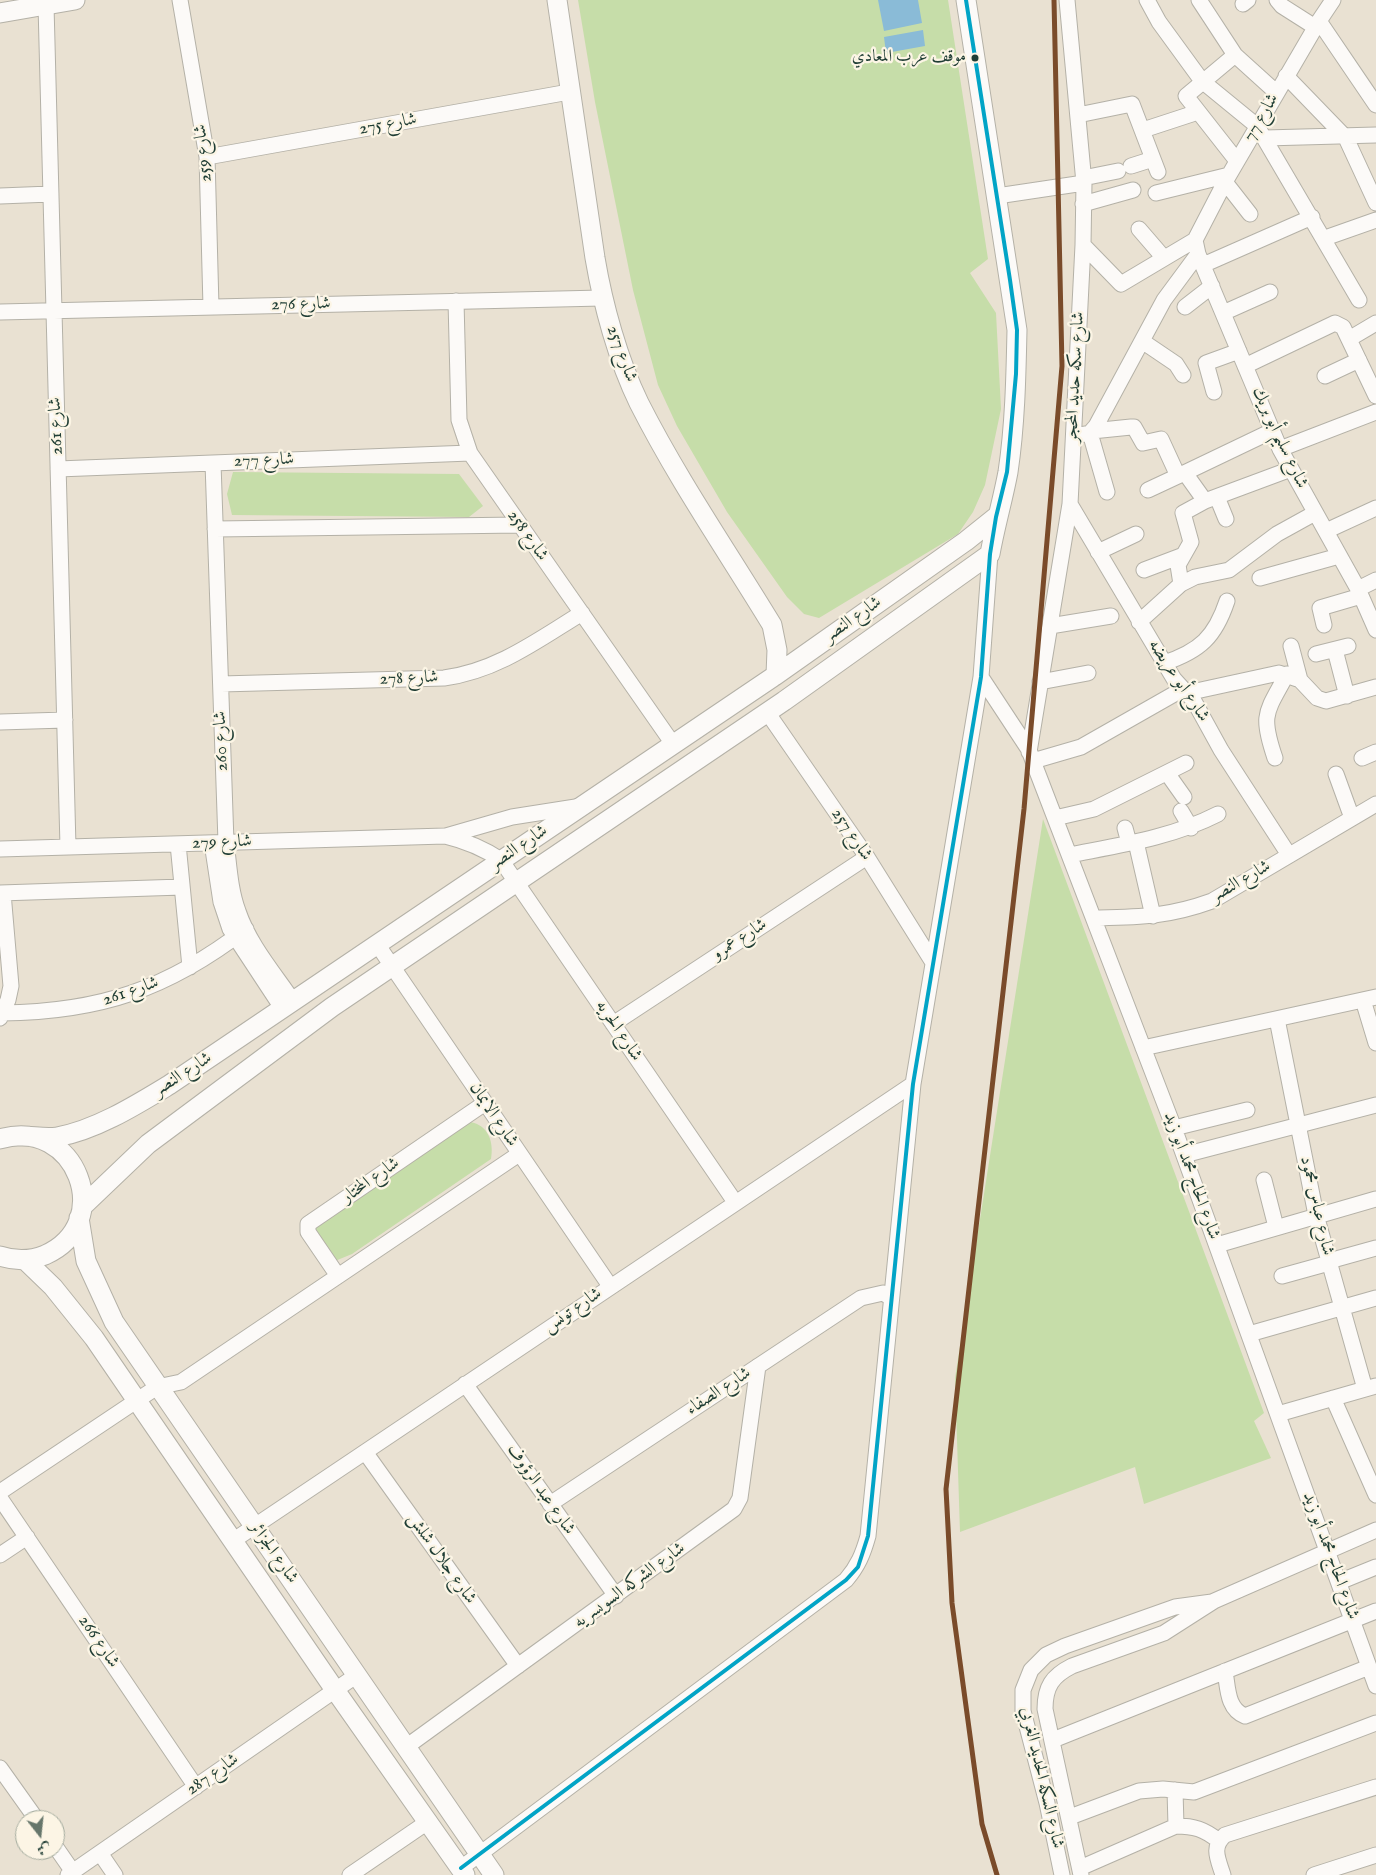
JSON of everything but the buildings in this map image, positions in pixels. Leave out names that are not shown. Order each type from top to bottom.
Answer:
[{"type":"street","points":[[0,13],[75,0]]},
{"type":"street","name":"شارع 259","points":[[180,0],[207,157],[211,307]]},
{"type":"street","name":"شارع 257","points":[[557,0],[569,92],[602,298],[638,401],[671,461],[772,625],[777,650],[776,675]]},
{"type":"street","points":[[463,1872],[480,1854],[846,1580],[858,1567],[868,1536],[913,1084],[932,961],[981,677],[990,554],[996,517],[1008,472],[1016,374],[1016,339],[1010,280],[966,0]]},
{"type":"street","name":"شارع سكه حديد المحجر","points":[[1031,757],[1040,682],[1070,504],[1074,436],[1084,204],[1067,0]]},
{"type":"street","points":[[1147,0],[1159,22],[1202,81],[1261,132],[1325,238],[1359,300]]},
{"type":"street","points":[[1199,0],[1235,54],[1276,93]]},
{"type":"street","points":[[1277,0],[1282,6],[1317,24],[1370,84],[1376,105]]},
{"type":"street","name":"شارع 77","points":[[1091,432],[1164,300],[1199,253],[1227,178],[1237,161],[1261,132],[1276,93],[1333,0]]},
{"type":"street","name":"شارع 261","points":[[46,5],[68,847]]},
{"type":"street","points":[[1235,54],[1186,96],[1237,161]]},
{"type":"street","points":[[1286,76],[1346,138],[1376,203]]},
{"type":"street","name":"شارع 275","points":[[207,157],[569,92]]},
{"type":"street","points":[[997,196],[1083,180],[1125,169],[1155,166],[1132,104],[1078,115]]},
{"type":"street","points":[[1143,130],[1198,112]]},
{"type":"street","points":[[1261,132],[1346,138],[1376,135]]},
{"type":"street","points":[[1156,193],[1227,178],[1250,214]]},
{"type":"street","points":[[1084,204],[1132,190]]},
{"type":"street","points":[[0,196],[51,194]]},
{"type":"street","points":[[1083,245],[1119,283],[1124,283],[1164,258],[1199,253],[1312,217]]},
{"type":"street","points":[[1325,238],[1376,220]]},
{"type":"street","points":[[1139,229],[1164,258]]},
{"type":"street","name":"شارع سليم أبو بريك","points":[[1199,253],[1280,449],[1359,592],[1376,630]]},
{"type":"street","points":[[1185,306],[1212,286]]},
{"type":"street","points":[[1223,313],[1270,292]]},
{"type":"street","name":"شارع 276","points":[[0,312],[602,298]]},
{"type":"street","name":"شارع 258","points":[[456,301],[459,420],[470,452],[673,744]]},
{"type":"street","points":[[1349,338],[1376,323]]},
{"type":"street","points":[[1245,366],[1330,324],[1340,324],[1349,338],[1376,396]]},
{"type":"street","points":[[1142,341],[1176,364],[1183,375]]},
{"type":"street","points":[[1214,392],[1206,363],[1239,351]]},
{"type":"street","points":[[1325,376],[1359,360]]},
{"type":"street","points":[[1280,449],[1376,412]]},
{"type":"street","points":[[1074,436],[1134,427],[1143,443],[1161,439],[1182,475],[1211,499],[1226,519]]},
{"type":"street","points":[[1148,490],[1272,431]]},
{"type":"street","points":[[1091,432],[1107,492]]},
{"type":"street","name":"شارع 277","points":[[58,469],[470,452]]},
{"type":"street","name":"شارع 260","points":[[213,463],[221,684],[219,843],[234,899],[240,933],[288,1005]]},
{"type":"street","points":[[1181,584],[1178,565],[1181,556],[1191,542],[1183,513],[1211,499],[1291,469]]},
{"type":"street","name":"شارع أبو عريضه","points":[[1070,504],[1164,663],[1174,679],[1185,691],[1289,855]]},
{"type":"street","points":[[1326,531],[1376,508]]},
{"type":"street","points":[[1140,622],[1181,584],[1195,576],[1229,570],[1277,534],[1315,513]]},
{"type":"street","name":"شارع النصر","points":[[22,1136],[56,1138],[129,1109],[288,1005],[776,675],[966,541],[996,517]]},
{"type":"street","points":[[216,529],[520,525]]},
{"type":"street","points":[[1098,552],[1136,534]]},
{"type":"street","name":"شارع النصر","points":[[8,1260],[52,1251],[64,1242],[81,1212],[148,1144],[332,1007],[515,881],[767,712],[990,554]]},
{"type":"street","points":[[1144,570],[1181,556]]},
{"type":"street","points":[[1260,578],[1339,556]]},
{"type":"street","points":[[1324,625],[1320,608],[1359,592],[1376,580]]},
{"type":"street","points":[[1164,663],[1186,655],[1205,642],[1219,623],[1227,600]]},
{"type":"street","name":"شارع 278","points":[[221,684],[462,676],[504,660],[582,613]]},
{"type":"street","points":[[1050,626],[1111,616]]},
{"type":"street","points":[[1275,758],[1265,723],[1266,714],[1294,677],[1291,646]]},
{"type":"street","points":[[1316,654],[1341,648],[1347,696]]},
{"type":"street","points":[[1040,682],[1088,673]]},
{"type":"street","points":[[1031,757],[1081,747],[1185,691],[1272,674],[1294,677],[1317,698],[1326,701],[1376,687]]},
{"type":"street","name":"شارع الحاج محمد أبو زيد","points":[[981,677],[1031,757],[1055,818],[1184,1155],[1376,1686]]},
{"type":"street","name":"شارع 257","points":[[767,712],[867,857],[932,961]]},
{"type":"street","points":[[0,722],[65,720]]},
{"type":"street","points":[[1055,818],[1094,809],[1186,763]]},
{"type":"street","points":[[1167,773],[1191,828]]},
{"type":"street","points":[[1336,774],[1352,818]]},
{"type":"street","name":"شارع النصر","points":[[1094,918],[1153,916],[1183,911],[1212,900],[1376,804]]},
{"type":"street","name":"شارع 279","points":[[445,836],[512,817],[582,806]]},
{"type":"street","points":[[1069,855],[1132,843],[1191,828],[1218,814]]},
{"type":"street","points":[[1125,828],[1132,843],[1153,916]]},
{"type":"street","name":"شارع 279","points":[[0,849],[445,836],[465,840],[501,860]]},
{"type":"street","points":[[178,844],[190,967]]},
{"type":"street","name":"شارع عمرو","points":[[613,1024],[867,857]]},
{"type":"street","name":"شارع الحريه","points":[[501,860],[735,1202]]},
{"type":"street","points":[[1,1016],[11,986],[1,893],[182,887]]},
{"type":"street","name":"شارع 261","points":[[1,1016],[44,1013],[90,1006],[141,990],[190,967],[240,933]]},
{"type":"street","name":"شارع الايمان","points":[[377,944],[610,1286]]},
{"type":"street","points":[[1143,1048],[1370,998],[1376,1043]]},
{"type":"street","name":"شارع عباس محمود","points":[[1277,1019],[1316,1215],[1342,1308],[1370,1388]]},
{"type":"street","name":"شارع تونس","points":[[234,1540],[913,1084]]},
{"type":"street","name":"شارع المختار","points":[[338,1276],[308,1232],[308,1224],[485,1103]]},
{"type":"street","points":[[1184,1155],[1376,1105]]},
{"type":"street","points":[[1174,1128],[1247,1110]]},
{"type":"street","points":[[0,1139],[22,1136]]},
{"type":"street","name":"شارع الجزائر","points":[[22,1136],[47,1142],[68,1158],[80,1181],[86,1261],[114,1322],[494,1875]]},
{"type":"street","points":[[0,1492],[157,1387],[181,1382],[519,1154]]},
{"type":"street","points":[[1264,1180],[1276,1227]]},
{"type":"street","points":[[1216,1245],[1376,1199]]},
{"type":"street","points":[[1282,1276],[1376,1248]]},
{"type":"street","name":"شارع الجزائر","points":[[8,1260],[53,1288],[74,1313],[138,1400],[335,1690],[429,1821],[463,1872]]},
{"type":"street","name":"شارع الصفاء","points":[[550,1504],[861,1298],[883,1293],[891,1298]]},
{"type":"street","points":[[1249,1334],[1376,1298]]},
{"type":"street","name":"شارع الشركه السويسريه","points":[[406,1747],[734,1509],[740,1498],[758,1366]]},
{"type":"street","name":"شارع عبد الرؤوف","points":[[465,1384],[616,1596]]},
{"type":"street","points":[[1278,1414],[1370,1388]]},
{"type":"street","points":[[1333,1398],[1376,1494]]},
{"type":"street","name":"شارع جلال شلش","points":[[365,1452],[518,1666]]},
{"type":"street","name":"شارع 266","points":[[0,1498],[196,1787]]},
{"type":"street","name":"شارع السكه الحديد الغربي","points":[[1081,1872],[1045,1709],[1045,1695],[1050,1682],[1060,1672],[1164,1633],[1214,1602],[1376,1530]]},
{"type":"street","points":[[0,1555],[27,1537]]},
{"type":"street","points":[[1339,1582],[1376,1566]]},
{"type":"street","name":"شارع السكه الحديد الغربي","points":[[1062,1875],[1047,1803],[1023,1711],[1023,1690],[1031,1670],[1046,1655],[1064,1646],[1175,1607],[1214,1602]]},
{"type":"street","points":[[1053,1740],[1376,1611]]},
{"type":"street","points":[[1225,1671],[1232,1706],[1237,1713],[1245,1716],[1370,1667]]},
{"type":"street","name":"شارع 287","points":[[71,1873],[357,1675]]},
{"type":"street","points":[[1070,1816],[1139,1791],[1151,1789],[1194,1792],[1376,1723]]},
{"type":"street","points":[[0,1768],[30,1810]]},
{"type":"street","points":[[1220,1874],[1216,1848],[1219,1841],[1225,1835],[1376,1787]]},
{"type":"street","points":[[1175,1790],[1176,1826]]},
{"type":"street","points":[[350,1875],[429,1821]]},
{"type":"street","points":[[1081,1872],[1176,1826],[1192,1826],[1206,1831],[1219,1841]]},
{"type":"street","points":[[100,1853],[115,1875]]},
{"type":"street","points":[[1314,1875],[1376,1855]]},
{"type":"street","points":[[63,1860],[71,1873]]},
{"type":"green space","points":[[578,0],[948,0],[988,259],[970,273],[996,313],[1001,409],[985,485],[973,512],[958,534],[819,618],[804,614],[787,597],[727,512],[677,426],[658,385],[633,290],[595,102]]},
{"type":"green space","points":[[233,472],[459,474],[483,506],[469,517],[232,515],[227,494]]},
{"type":"green space","points":[[1043,819],[1264,1413],[1254,1421],[1271,1458],[1144,1504],[1135,1467],[960,1532],[955,1378]]},
{"type":"green space","points":[[470,1122],[482,1127],[489,1136],[492,1147],[491,1159],[352,1254],[335,1261],[313,1226]]},
{"type":"water","points":[[878,0],[918,0],[922,23],[884,31]]},
{"type":"water","points":[[923,30],[925,46],[886,53],[884,37]]},
{"type":"transit line","points":[[461,1868],[846,1580],[858,1567],[868,1536],[913,1084],[981,677],[990,554],[996,517],[1007,472],[1016,374],[1017,330],[966,0]]},
{"type":"transit line","points":[[997,1875],[982,1824],[952,1603],[946,1489],[1024,809],[1062,366],[1054,0]]},
{"type":"place","name":"موقف عرب المعادي","points":[[975,58]]}]
